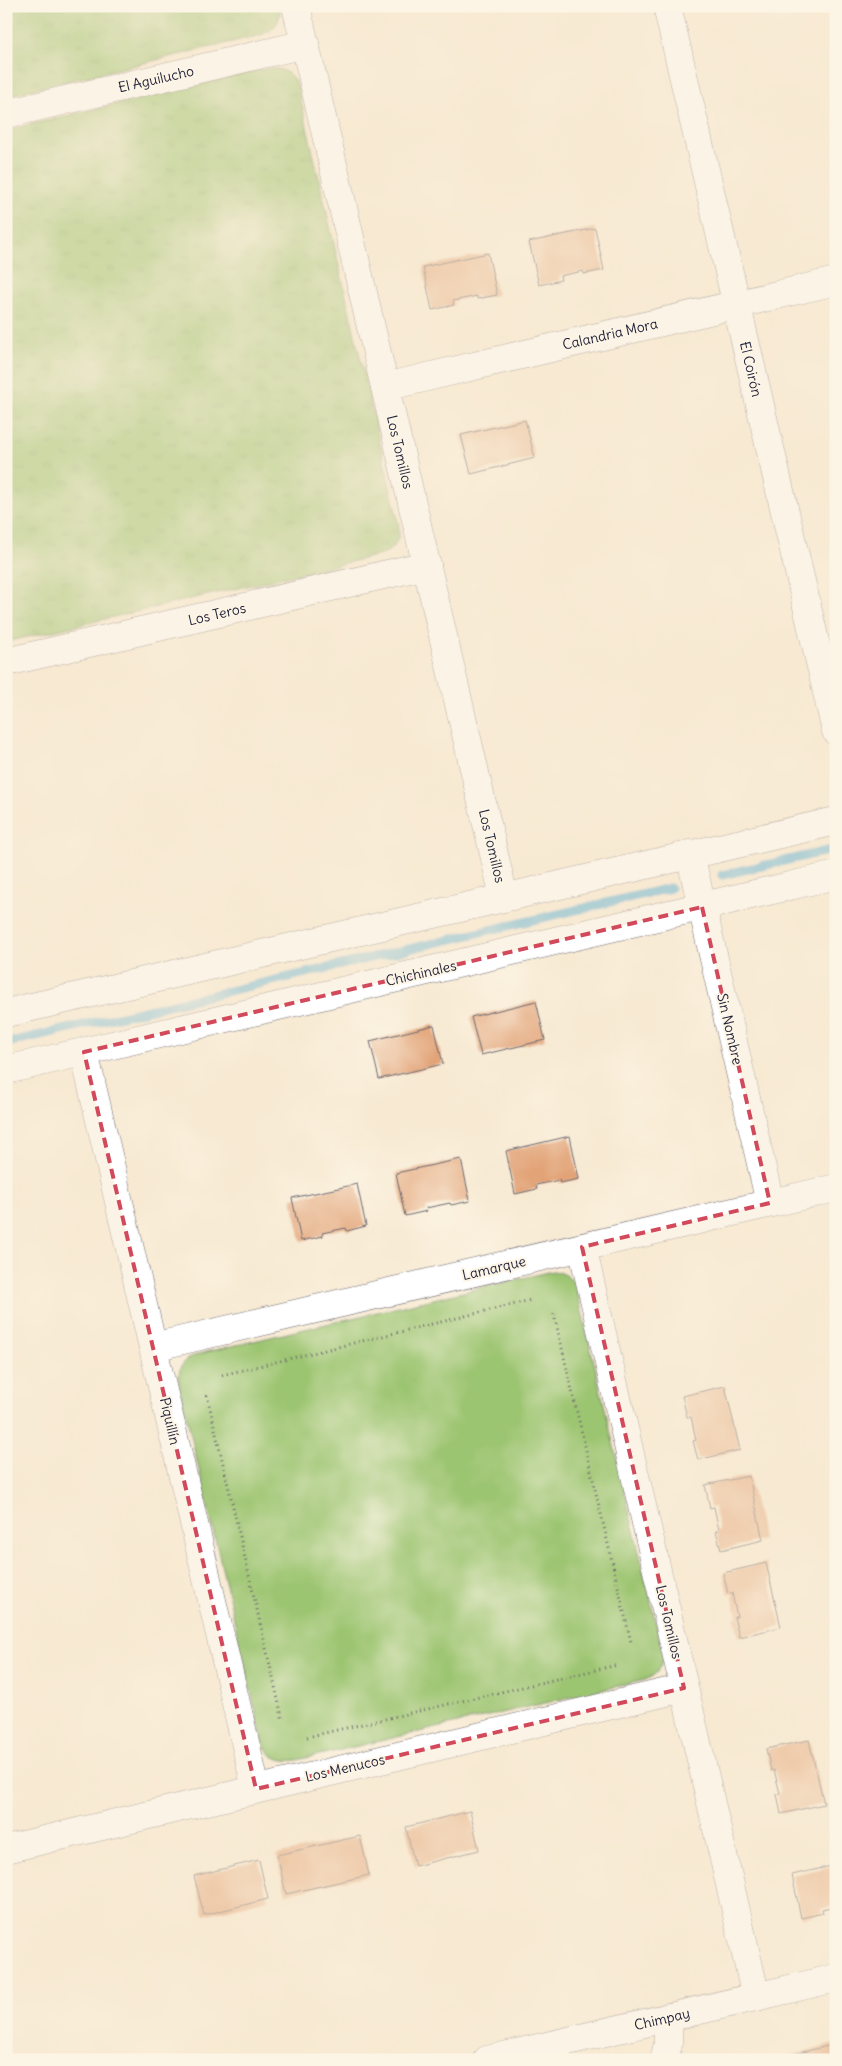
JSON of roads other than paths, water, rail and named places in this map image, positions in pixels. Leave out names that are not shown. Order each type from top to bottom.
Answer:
[{"type":"street","name":"Los Tomillos","points":[[296,6],[504,897]]},
{"type":"street","name":"El Coirón","points":[[667,6],[836,731]]},
{"type":"street","name":"El Aguilucho","points":[[6,114],[305,44]]},
{"type":"street","name":"Calandria Mora","points":[[385,387],[836,281]]},
{"type":"street","name":"Los Teros","points":[[6,662],[427,565]]},
{"type":"street","points":[[6,1013],[836,821]]},
{"type":"street","name":"Sin Nombre","points":[[690,854],[770,1203]]},
{"type":"street","name":"Chichinales","points":[[6,1070],[836,875]]},
{"type":"street","name":"Piquillín","points":[[84,1052],[256,1789]]},
{"type":"street","name":"Lamarque","points":[[153,1347],[836,1188]]},
{"type":"street","name":"Los Tomillos","points":[[582,1247],[756,1996]]},
{"type":"street","name":"Los Menucos","points":[[6,1848],[684,1688]]},
{"type":"street","name":"Chimpay","points":[[487,2060],[836,1978]]},
{"type":"street","points":[[664,2060],[668,2044],[668,2017]]},
{"type":"waterway","points":[[722,875],[836,849]]},
{"type":"waterway","points":[[6,1043],[670,888]]}]
